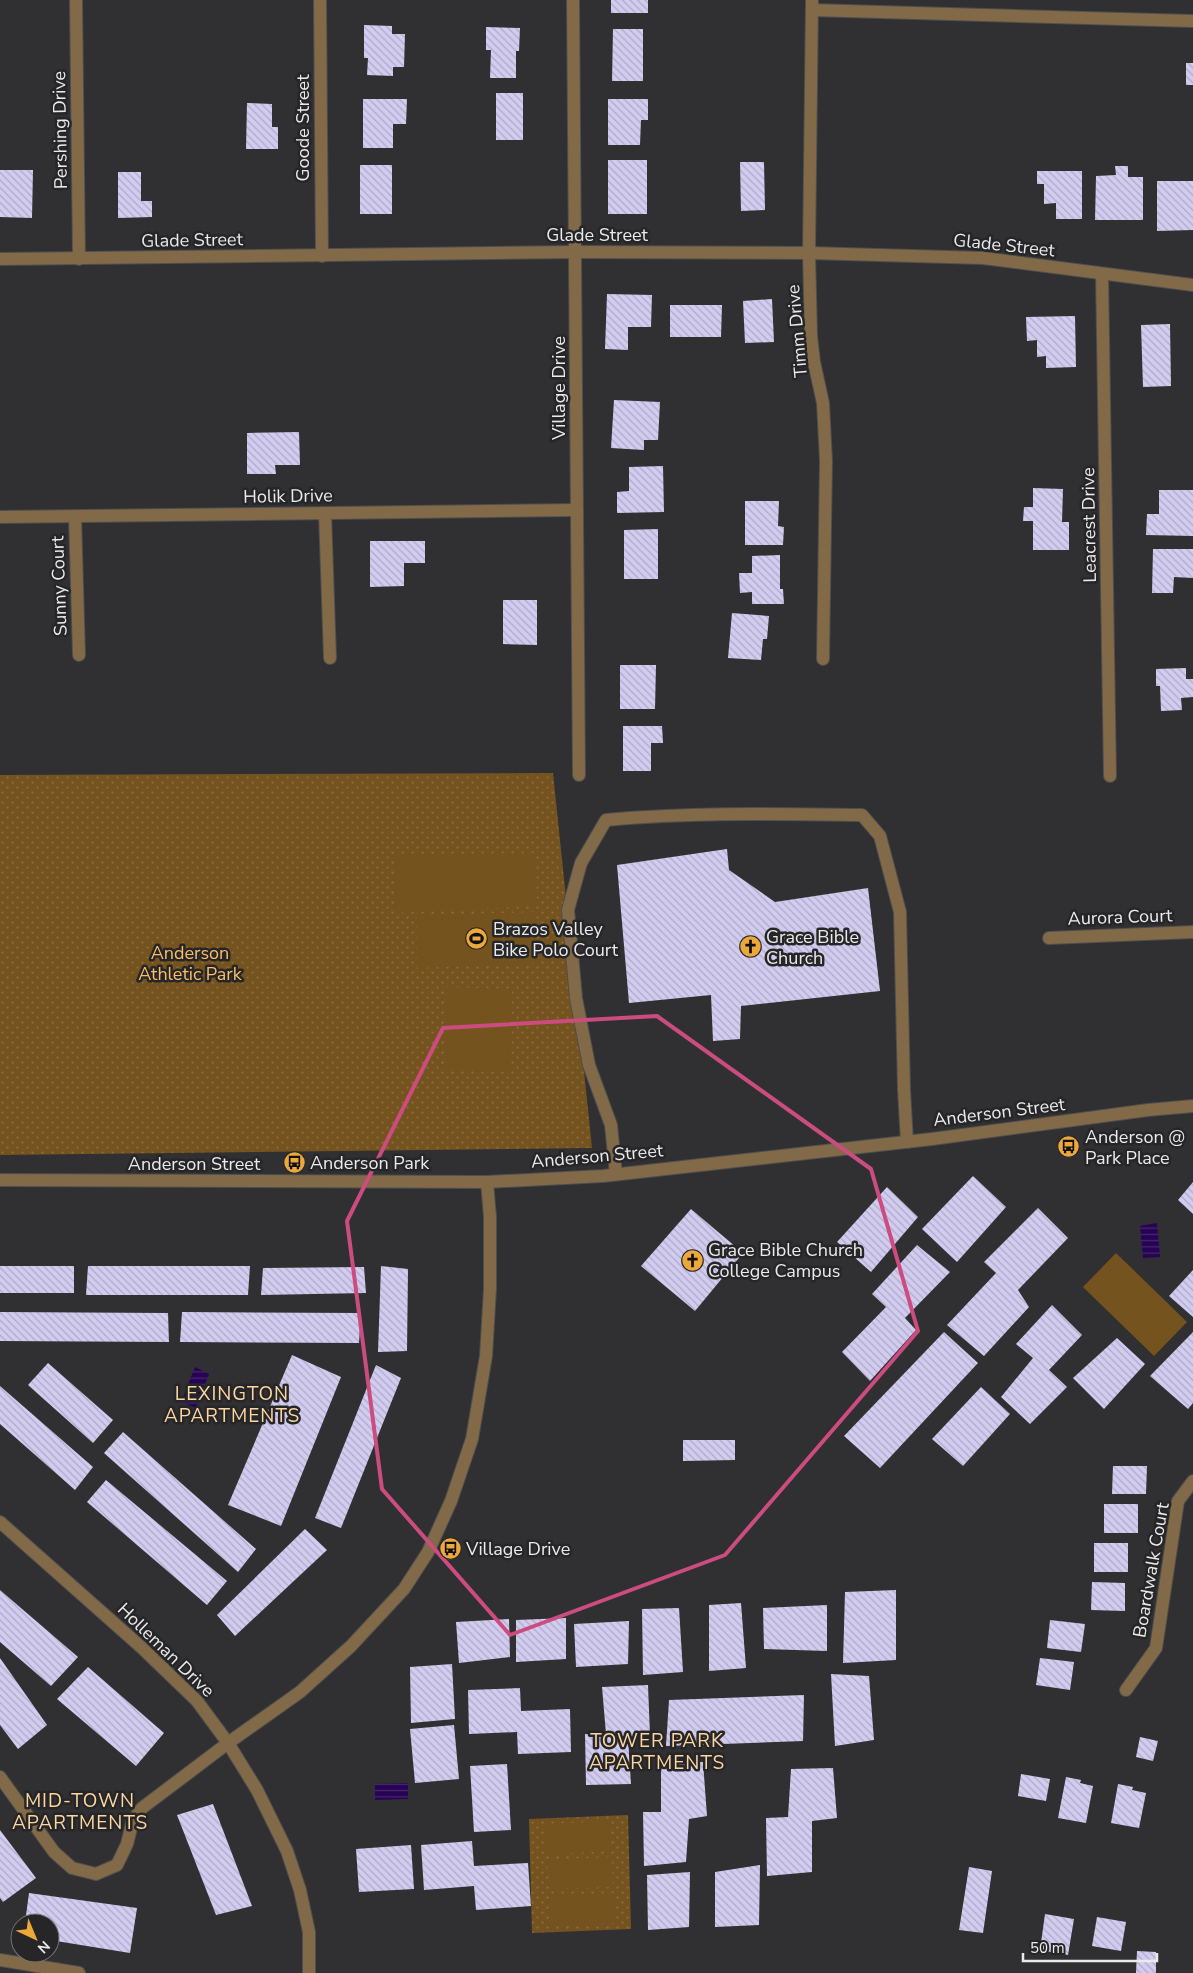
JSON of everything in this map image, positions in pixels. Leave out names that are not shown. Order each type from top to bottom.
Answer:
[{"type":"street","name":"Pershing Drive","points":[[76,0],[79,259]]},
{"type":"street","name":"Goode Street","points":[[320,0],[322,256]]},
{"type":"street","name":"Village Drive","points":[[573,0],[579,776]]},
{"type":"street","points":[[812,5],[1193,21]]},
{"type":"street","name":"Timm Drive","points":[[812,5],[809,253],[811,336],[814,362],[823,403],[826,461],[823,660]]},
{"type":"street","name":"Glade Street","points":[[0,259],[575,252],[809,253],[983,258],[1193,285]]},
{"type":"street","name":"Leacrest Drive","points":[[1102,274],[1110,776]]},
{"type":"street","name":"Holik Drive","points":[[0,517],[577,510]]},
{"type":"street","points":[[325,513],[330,658]]},
{"type":"street","name":"Sunny Court","points":[[75,516],[79,656]]},
{"type":"street","points":[[616,1174],[611,1125],[589,1065],[576,998],[568,910],[580,863],[606,820],[644,817],[780,814],[862,815],[880,836],[900,912],[907,1142]]},
{"type":"street","name":"Aurora Court","points":[[1049,938],[1193,932]]},
{"type":"street","name":"Anderson Street","points":[[0,1180],[487,1182],[616,1174],[907,1142],[1148,1110],[1193,1106]]},
{"type":"street","points":[[0,1777],[54,1852],[72,1868],[96,1874],[117,1865],[127,1844],[133,1820],[142,1808],[300,1692],[351,1646],[404,1589],[428,1552],[451,1501],[472,1439],[486,1356],[490,1289],[490,1217],[487,1182]]},
{"type":"street","name":"Boardwalk Court","points":[[1126,1690],[1156,1648],[1178,1501],[1193,1481]]},
{"type":"street","name":"Holleman Drive","points":[[0,1522],[141,1647],[197,1700],[228,1743],[258,1790],[287,1851],[300,1890],[309,1932],[309,1973]]},
{"type":"street","points":[[0,1960],[79,1973]]},
{"type":"highlighted area","points":[[657,1016],[871,1169],[918,1331],[725,1555],[510,1635],[382,1489],[347,1221],[443,1028]]},
{"type":"green space","name":"Anderson Athletic Park","points":[[553,773],[592,1148],[0,1155],[0,775]]},
{"type":"green space","points":[[536,853],[537,906],[395,913],[396,855]]},
{"type":"green space","name":"Brazos Valley Bike Polo Court","points":[[536,912],[538,963],[417,968],[417,916]]},
{"type":"green space","points":[[445,987],[512,989],[511,1072],[445,1070]]},
{"type":"green space","points":[[1116,1253],[1187,1322],[1154,1356],[1083,1287]]},
{"type":"green space","points":[[628,1815],[631,1929],[532,1933],[529,1819]]},
{"type":"green space","points":[[610,1821],[611,1851],[547,1854],[546,1824]]},
{"type":"green space","points":[[612,1857],[613,1887],[549,1889],[547,1860]]},
{"type":"green space","points":[[613,1893],[614,1923],[550,1925],[549,1896]]},
{"type":"shaded area","points":[[1157,1223],[1160,1257],[1143,1258],[1140,1226]]},
{"type":"shaded area","points":[[195,1367],[209,1374],[196,1408],[181,1402]]},
{"type":"shaded area","points":[[408,1783],[408,1799],[375,1800],[375,1784]]},
{"type":"building","points":[[611,0],[648,0],[648,13],[611,13]]},
{"type":"building","points":[[364,25],[392,26],[392,34],[405,34],[404,67],[393,67],[393,76],[367,75],[368,58],[364,58]]},
{"type":"building","points":[[486,27],[520,28],[519,51],[516,51],[516,78],[490,78],[491,50],[486,50]]},
{"type":"building","points":[[613,29],[643,29],[643,81],[612,81]]},
{"type":"building","points":[[1186,63],[1193,63],[1193,85],[1186,85]]},
{"type":"building","points":[[496,93],[523,93],[523,140],[496,140]]},
{"type":"building","points":[[363,99],[407,99],[406,124],[393,124],[393,148],[363,148]]},
{"type":"building","points":[[608,99],[648,99],[648,120],[641,120],[640,145],[608,145]]},
{"type":"building","points":[[247,103],[272,104],[272,127],[278,127],[278,149],[246,149]]},
{"type":"building","points":[[608,160],[647,160],[647,214],[608,214]]},
{"type":"building","points":[[740,162],[764,162],[765,210],[741,211]]},
{"type":"building","points":[[360,165],[392,165],[392,214],[360,214]]},
{"type":"building","points":[[1115,166],[1128,166],[1128,177],[1143,177],[1143,220],[1095,220],[1096,176],[1116,175]]},
{"type":"building","points":[[0,170],[33,170],[32,218],[0,217]]},
{"type":"building","points":[[1037,171],[1082,171],[1082,219],[1056,219],[1056,203],[1044,204],[1044,184],[1037,184]]},
{"type":"building","points":[[118,172],[141,172],[141,201],[152,201],[152,217],[118,218]]},
{"type":"building","points":[[1157,181],[1193,181],[1193,230],[1157,231]]},
{"type":"building","points":[[607,294],[652,295],[651,327],[628,327],[628,350],[605,349]]},
{"type":"building","points":[[772,299],[774,342],[745,343],[743,301]]},
{"type":"building","points":[[670,305],[722,305],[721,337],[670,337]]},
{"type":"building","points":[[1075,316],[1076,367],[1046,368],[1046,356],[1037,357],[1037,340],[1027,341],[1026,317]]},
{"type":"building","points":[[1170,324],[1171,386],[1143,387],[1141,325]]},
{"type":"building","points":[[614,400],[660,402],[658,440],[644,440],[644,450],[611,448]]},
{"type":"building","points":[[299,432],[300,465],[275,465],[276,474],[247,474],[247,433]]},
{"type":"building","points":[[663,466],[664,512],[617,513],[617,492],[629,491],[629,467]]},
{"type":"building","points":[[1033,488],[1063,489],[1062,522],[1069,522],[1069,550],[1033,550],[1033,521],[1023,521],[1024,507],[1033,507]]},
{"type":"building","points":[[1159,490],[1193,490],[1193,536],[1146,535],[1147,514],[1159,514]]},
{"type":"building","points":[[745,501],[779,501],[778,526],[784,527],[783,545],[745,545]]},
{"type":"building","points":[[658,529],[658,579],[624,579],[624,530]]},
{"type":"building","points":[[370,541],[425,541],[425,563],[404,563],[404,586],[370,587]]},
{"type":"building","points":[[1153,549],[1193,549],[1193,578],[1174,577],[1173,593],[1152,593]]},
{"type":"building","points":[[780,555],[780,589],[783,589],[784,604],[752,604],[752,592],[740,593],[739,573],[752,573],[752,556]]},
{"type":"building","points":[[503,600],[537,600],[537,645],[503,644]]},
{"type":"building","points":[[732,613],[769,616],[767,639],[763,639],[761,660],[728,658]]},
{"type":"building","points":[[620,665],[656,665],[655,709],[620,709]]},
{"type":"building","points":[[1186,668],[1186,679],[1193,679],[1193,697],[1181,698],[1182,710],[1161,711],[1160,686],[1156,686],[1156,669]]},
{"type":"building","points":[[623,726],[662,726],[663,743],[651,743],[651,771],[623,771]]},
{"type":"building","name":"Grace Bible Church","points":[[727,849],[729,870],[775,902],[868,888],[880,991],[741,1006],[740,1039],[713,1041],[711,995],[629,1003],[617,865]]},
{"type":"building","points":[[973,1176],[1006,1207],[957,1262],[922,1229]]},
{"type":"building","points":[[1193,1182],[1193,1214],[1178,1200]]},
{"type":"building","points":[[887,1187],[918,1217],[871,1272],[837,1242]]},
{"type":"building","points":[[1038,1208],[1068,1238],[1018,1290],[1029,1307],[984,1356],[947,1325],[996,1273],[984,1262]]},
{"type":"building","name":"Grace Bible Church College Campus","points":[[691,1209],[743,1253],[695,1311],[641,1266]]},
{"type":"building","points":[[917,1245],[950,1272],[905,1318],[916,1330],[870,1381],[842,1352],[886,1307],[872,1294]]},
{"type":"building","points":[[0,1266],[74,1266],[74,1293],[0,1293]]},
{"type":"building","points":[[88,1266],[250,1266],[248,1295],[86,1295]]},
{"type":"building","points":[[381,1266],[408,1269],[407,1351],[378,1352]]},
{"type":"building","points":[[364,1267],[366,1293],[261,1295],[263,1268]]},
{"type":"building","points":[[1193,1270],[1193,1317],[1169,1296]]},
{"type":"building","points":[[1052,1305],[1082,1335],[1049,1370],[1067,1387],[1030,1424],[1001,1397],[1033,1358],[1016,1344]]},
{"type":"building","points":[[0,1312],[168,1313],[169,1342],[0,1341]]},
{"type":"building","points":[[182,1312],[361,1313],[359,1343],[180,1342]]},
{"type":"building","points":[[944,1332],[978,1363],[880,1468],[844,1436]]},
{"type":"building","points":[[1193,1332],[1193,1403],[1188,1409],[1150,1376]]},
{"type":"building","points":[[1117,1338],[1145,1364],[1104,1409],[1073,1378]]},
{"type":"building","points":[[292,1355],[341,1377],[281,1526],[228,1505]]},
{"type":"building","points":[[48,1363],[113,1420],[93,1443],[28,1385]]},
{"type":"building","points":[[376,1365],[401,1378],[341,1528],[315,1518]]},
{"type":"building","points":[[0,1386],[93,1467],[75,1490],[0,1424]]},
{"type":"building","points":[[981,1387],[1010,1414],[963,1466],[932,1439]]},
{"type":"building","points":[[123,1432],[256,1549],[238,1572],[104,1453]]},
{"type":"building","points":[[683,1440],[735,1440],[735,1460],[683,1461]]},
{"type":"building","points":[[1113,1466],[1147,1466],[1146,1494],[1112,1494]]},
{"type":"building","points":[[106,1480],[227,1581],[207,1605],[87,1502]]},
{"type":"building","points":[[1104,1504],[1138,1504],[1138,1533],[1104,1533]]},
{"type":"building","points":[[305,1529],[327,1550],[235,1636],[217,1615]]},
{"type":"building","points":[[1094,1543],[1128,1543],[1128,1572],[1094,1572]]},
{"type":"building","points":[[1092,1582],[1125,1583],[1125,1611],[1091,1610]]},
{"type":"building","points":[[0,1590],[78,1657],[51,1686],[0,1642]]},
{"type":"building","points":[[896,1590],[896,1660],[843,1663],[845,1592]]},
{"type":"building","points":[[741,1603],[746,1668],[709,1671],[709,1605]]},
{"type":"building","points":[[827,1605],[827,1651],[764,1649],[763,1608]]},
{"type":"building","points":[[679,1608],[683,1672],[643,1675],[642,1609]]},
{"type":"building","points":[[566,1618],[566,1659],[516,1662],[516,1620]]},
{"type":"building","points":[[509,1619],[510,1657],[459,1663],[456,1622]]},
{"type":"building","points":[[1050,1620],[1085,1624],[1081,1652],[1047,1648]]},
{"type":"building","points":[[629,1621],[628,1664],[576,1667],[574,1624]]},
{"type":"building","points":[[0,1658],[47,1725],[18,1749],[0,1725]]},
{"type":"building","points":[[1040,1658],[1074,1662],[1070,1690],[1036,1685]]},
{"type":"building","points":[[452,1664],[455,1719],[411,1723],[410,1667]]},
{"type":"building","points":[[88,1667],[164,1733],[136,1766],[57,1699]]},
{"type":"building","points":[[831,1674],[869,1676],[874,1740],[835,1746]]},
{"type":"building","points":[[648,1685],[650,1735],[628,1738],[631,1784],[586,1785],[585,1734],[606,1734],[602,1687]]},
{"type":"building","points":[[520,1688],[521,1711],[570,1709],[571,1752],[518,1754],[517,1732],[469,1734],[468,1690]]},
{"type":"building","points":[[804,1695],[803,1741],[666,1746],[669,1700]]},
{"type":"building","points":[[454,1725],[459,1779],[415,1783],[410,1729]]},
{"type":"building","points":[[1140,1737],[1158,1741],[1153,1761],[1136,1757]]},
{"type":"building","points":[[703,1762],[707,1816],[689,1819],[686,1862],[644,1866],[643,1812],[661,1812],[661,1764]]},
{"type":"building","points":[[507,1764],[511,1830],[474,1832],[470,1766]]},
{"type":"building","points":[[833,1768],[837,1818],[812,1821],[812,1872],[767,1876],[766,1818],[788,1817],[791,1769]]},
{"type":"building","points":[[1021,1774],[1050,1779],[1046,1801],[1018,1796]]},
{"type":"building","points":[[1066,1777],[1081,1780],[1080,1783],[1093,1786],[1086,1823],[1058,1818]]},
{"type":"building","points":[[1118,1784],[1133,1787],[1132,1790],[1146,1793],[1139,1828],[1111,1823]]},
{"type":"building","points":[[213,1804],[252,1906],[216,1915],[177,1815]]},
{"type":"building","points":[[0,1830],[36,1878],[3,1902],[0,1898]]},
{"type":"building","points":[[472,1841],[474,1866],[528,1863],[531,1906],[476,1910],[474,1886],[424,1890],[421,1845]]},
{"type":"building","points":[[411,1845],[414,1889],[359,1892],[356,1849]]},
{"type":"building","points":[[760,1865],[759,1925],[715,1927],[715,1872]]},
{"type":"building","points":[[969,1867],[992,1871],[983,1933],[959,1930]]},
{"type":"building","points":[[690,1872],[689,1927],[648,1930],[647,1875]]},
{"type":"building","points":[[29,1893],[137,1908],[130,1953],[60,1942],[60,1913],[26,1913]]},
{"type":"building","points":[[1045,1914],[1074,1919],[1068,1955],[1040,1950]]},
{"type":"building","points":[[1097,1917],[1126,1922],[1121,1951],[1092,1946]]},
{"type":"building","points":[[1137,1951],[1156,1952],[1156,1973],[1136,1973]]},
{"type":"place","name":"Brazos Valley Bike Polo Court","points":[[477,939]]},
{"type":"place","name":"Grace Bible Church","points":[[750,947]]},
{"type":"place","name":"Anderson @ Park Place","points":[[1069,1147]]},
{"type":"place","name":"Anderson Park","points":[[294,1163]]},
{"type":"place","name":"Grace Bible Church College Campus","points":[[692,1260]]},
{"type":"place","name":"Village Drive","points":[[450,1549]]},
{"type":"district","name":"LEXINGTON APARTMENTS","points":[[232,1405]]},
{"type":"district","name":"TOWER PARK APARTMENTS","points":[[657,1752]]},
{"type":"district","name":"MID-TOWN APARTMENTS","points":[[80,1812]]}]
